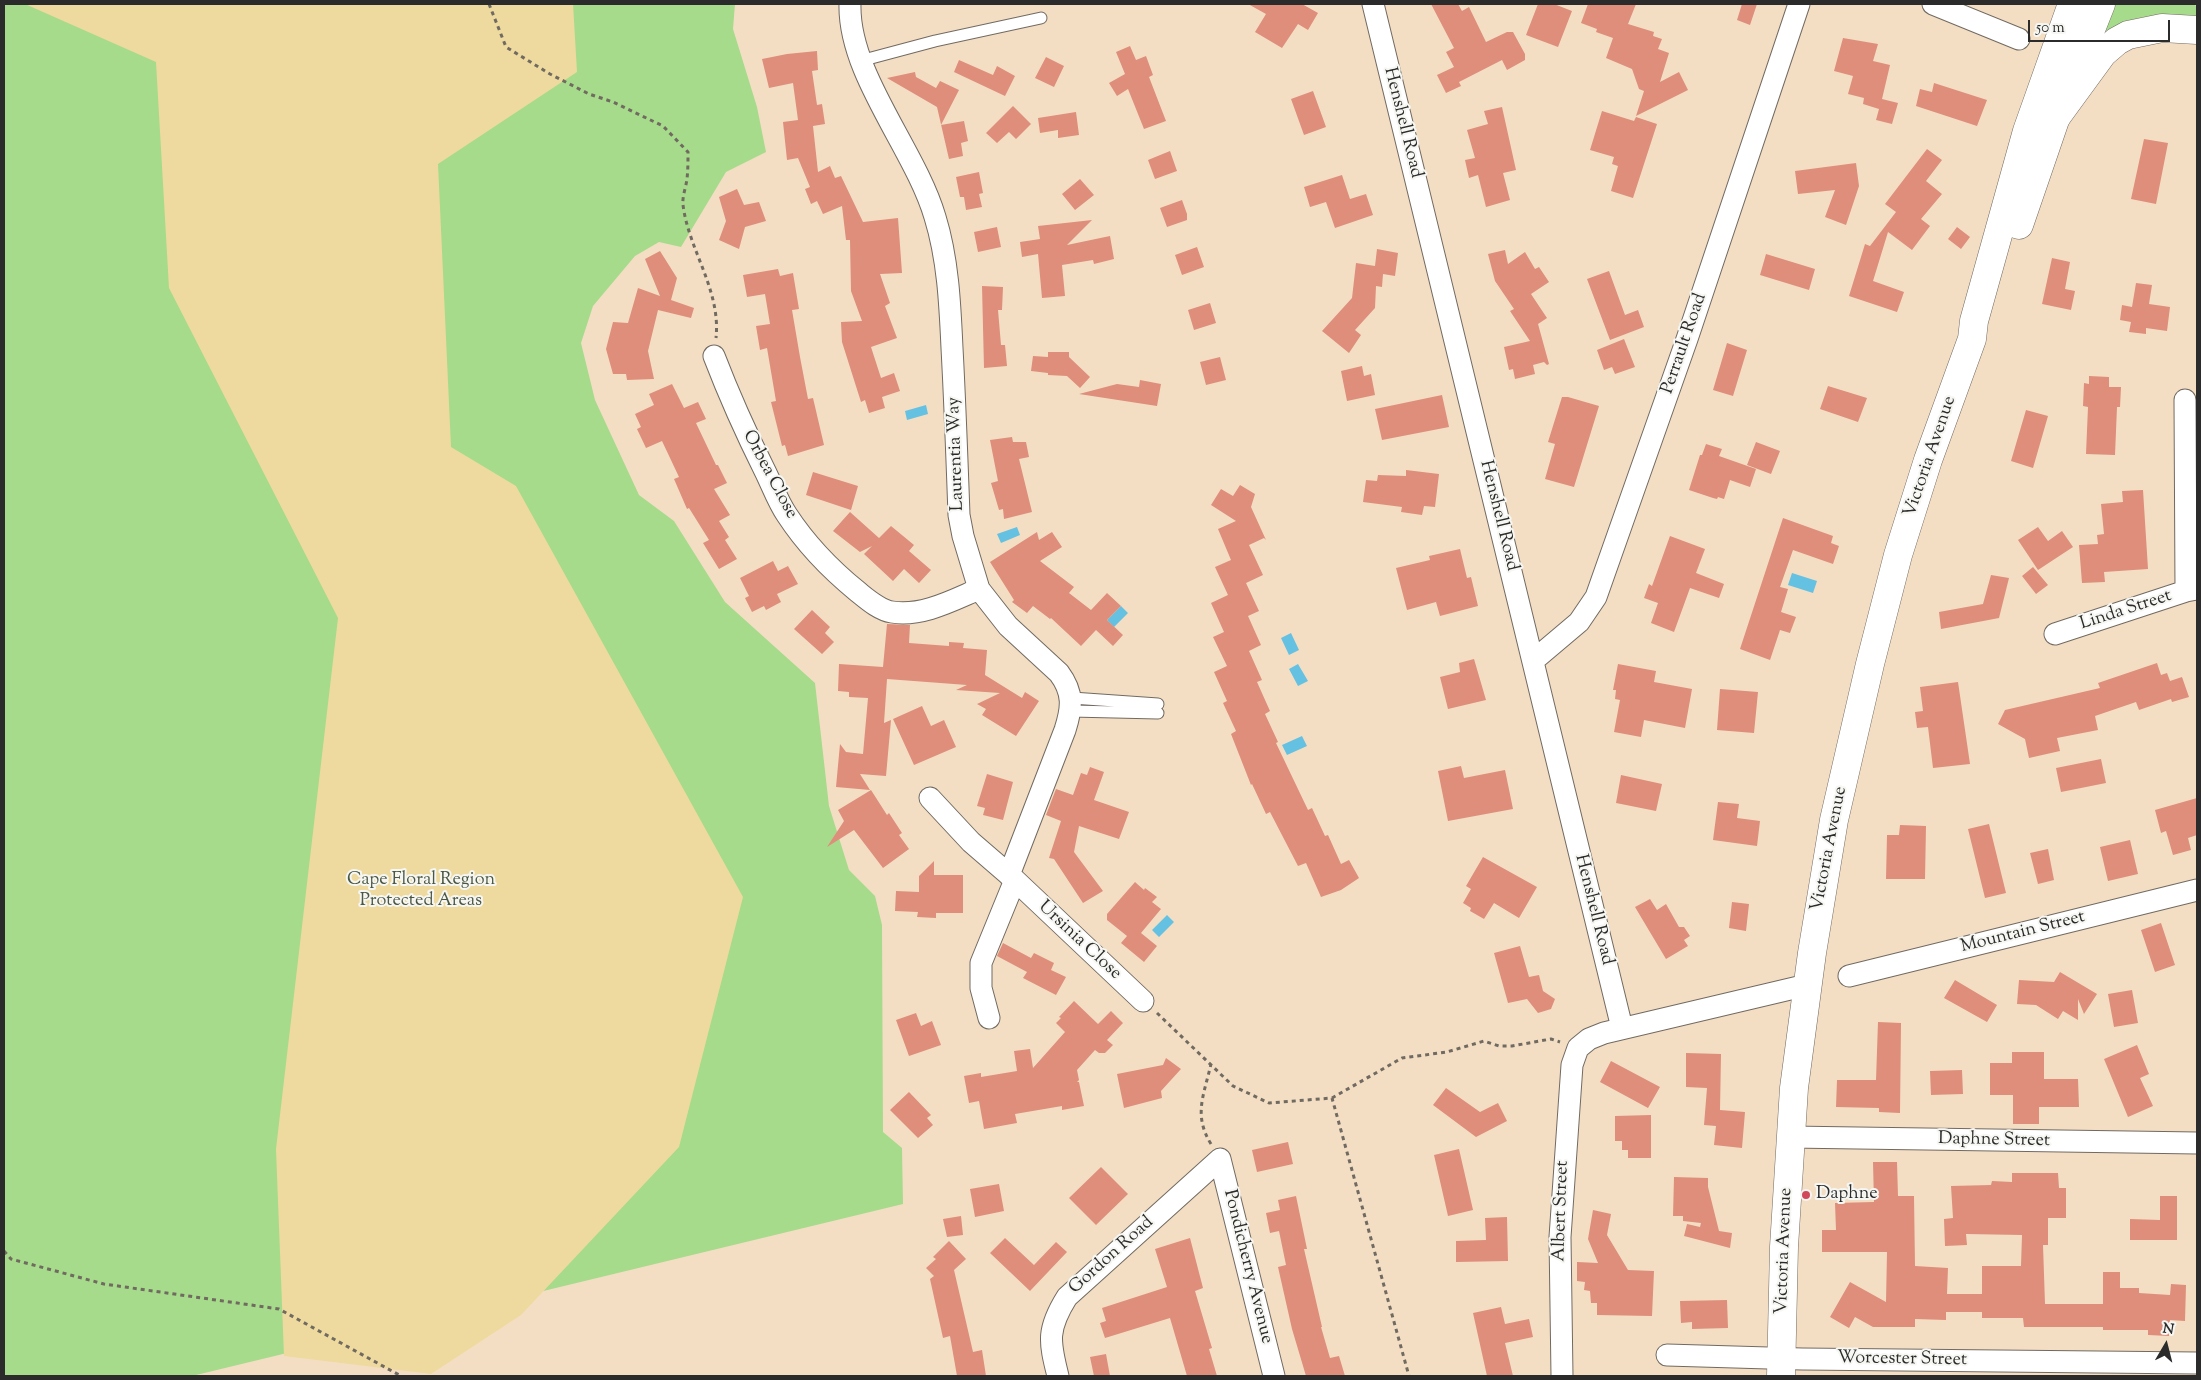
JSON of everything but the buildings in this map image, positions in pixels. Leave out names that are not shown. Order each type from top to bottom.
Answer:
[{"type":"street","name":"Laurentia Way","points":[[850,4],[852,28],[860,61],[921,181],[935,216],[944,251],[951,326],[959,515],[963,536],[979,589],[1008,626],[1066,681],[1071,704]]},
{"type":"street","name":"Henshell Road","points":[[1373,4],[1622,1028]]},
{"type":"street","name":"Perrault Road","points":[[1534,660],[1579,622],[1596,597],[1687,339],[1798,4]]},
{"type":"street","points":[[1933,4],[2020,39]]},
{"type":"street","name":"Victoria Avenue","points":[[1781,1368],[1784,1247],[1794,1088],[1807,985],[1834,820],[1884,608],[1928,460],[1972,339],[1974,321],[2028,131],[2072,4]]},
{"type":"street","name":"Victoria Avenue","points":[[1972,339],[1981,328],[1992,302],[2056,116],[2101,4]]},
{"type":"street","points":[[2056,116],[2103,53],[2118,41],[2128,35],[2162,28],[2197,30]]},
{"type":"street","name":"Orbea Close","points":[[714,356],[733,405],[786,514],[817,554],[841,578],[877,606],[889,612],[898,613],[913,612],[944,604],[979,589]]},
{"type":"street","points":[[2185,400],[2192,590]]},
{"type":"street","name":"Linda Street","points":[[2054,634],[2192,590]]},
{"type":"street","points":[[989,1018],[981,988],[981,963],[1071,704]]},
{"type":"street","name":"Ursinia Close","points":[[930,798],[971,842],[1144,1000]]},
{"type":"street","name":"Mountain Street","points":[[1849,976],[2197,890]]},
{"type":"street","points":[[1578,1048],[1594,1036],[1622,1028],[1807,985]]},
{"type":"street","name":"Albert Street","points":[[1562,1376],[1560,1237],[1563,1169],[1572,1065],[1578,1048]]},
{"type":"street","name":"Daphne Street","points":[[1790,1137],[2197,1143]]},
{"type":"street","name":"Gordon Road","points":[[1058,1376],[1052,1353],[1051,1333],[1056,1315],[1067,1297],[1220,1159]]},
{"type":"street","name":"Pondicherry Avenue","points":[[1220,1159],[1274,1376]]},
{"type":"street","name":"Worcester Street","points":[[1667,1356],[1781,1368],[2197,1363]]},
{"type":"lane","points":[[860,61],[935,41],[1041,18]]},
{"type":"lane","points":[[1071,704],[1158,708]]},
{"type":"path","points":[[489,4],[506,47],[550,74],[589,94],[613,102],[663,126],[688,152],[687,178],[682,204],[690,233],[712,294],[717,319],[714,356]]},
{"type":"path","points":[[1144,1000],[1233,1086],[1269,1103],[1332,1098],[1402,1058],[1439,1054],[1484,1041],[1499,1046],[1512,1046],[1551,1039],[1578,1048]]},
{"type":"path","points":[[1212,1064],[1199,1112],[1206,1135],[1220,1159]]},
{"type":"path","points":[[1332,1098],[1409,1376]]},
{"type":"path","points":[[4,1252],[11,1259],[104,1284],[279,1308],[400,1376]]},
{"type":"green space","name":"Cape Floral Region Protected Areas","points":[[4,4],[735,4],[733,29],[757,107],[766,152],[726,172],[681,247],[659,242],[635,256],[593,306],[581,343],[595,400],[639,495],[674,521],[725,602],[815,683],[829,806],[849,870],[875,896],[882,925],[883,1132],[902,1148],[903,1204],[192,1376],[4,1376]]},
{"type":"green space","points":[[2112,4],[2194,4],[2197,7],[2197,23],[2167,18],[2143,17],[2121,25],[2096,44]]},
{"type":"sand","points":[[25,4],[573,4],[577,72],[438,164],[451,447],[516,486],[743,897],[679,1147],[521,1315],[431,1374],[284,1356],[276,1149],[338,618],[169,288],[156,62]]},
{"type":"water","points":[[926,405],[928,414],[907,420],[905,411]]},
{"type":"water","points":[[1017,527],[1020,535],[1001,543],[997,534]]},
{"type":"water","points":[[1792,573],[1817,581],[1813,593],[1788,585]]},
{"type":"water","points":[[1121,606],[1128,613],[1114,627],[1107,620]]},
{"type":"water","points":[[1291,633],[1299,650],[1289,655],[1281,638]]},
{"type":"water","points":[[1298,664],[1308,681],[1298,686],[1289,669]]},
{"type":"water","points":[[1302,736],[1307,746],[1287,755],[1282,745]]},
{"type":"water","points":[[1167,915],[1174,922],[1159,937],[1152,930]]},
{"type":"place","name":"Daphne","points":[[1806,1195]]}]
